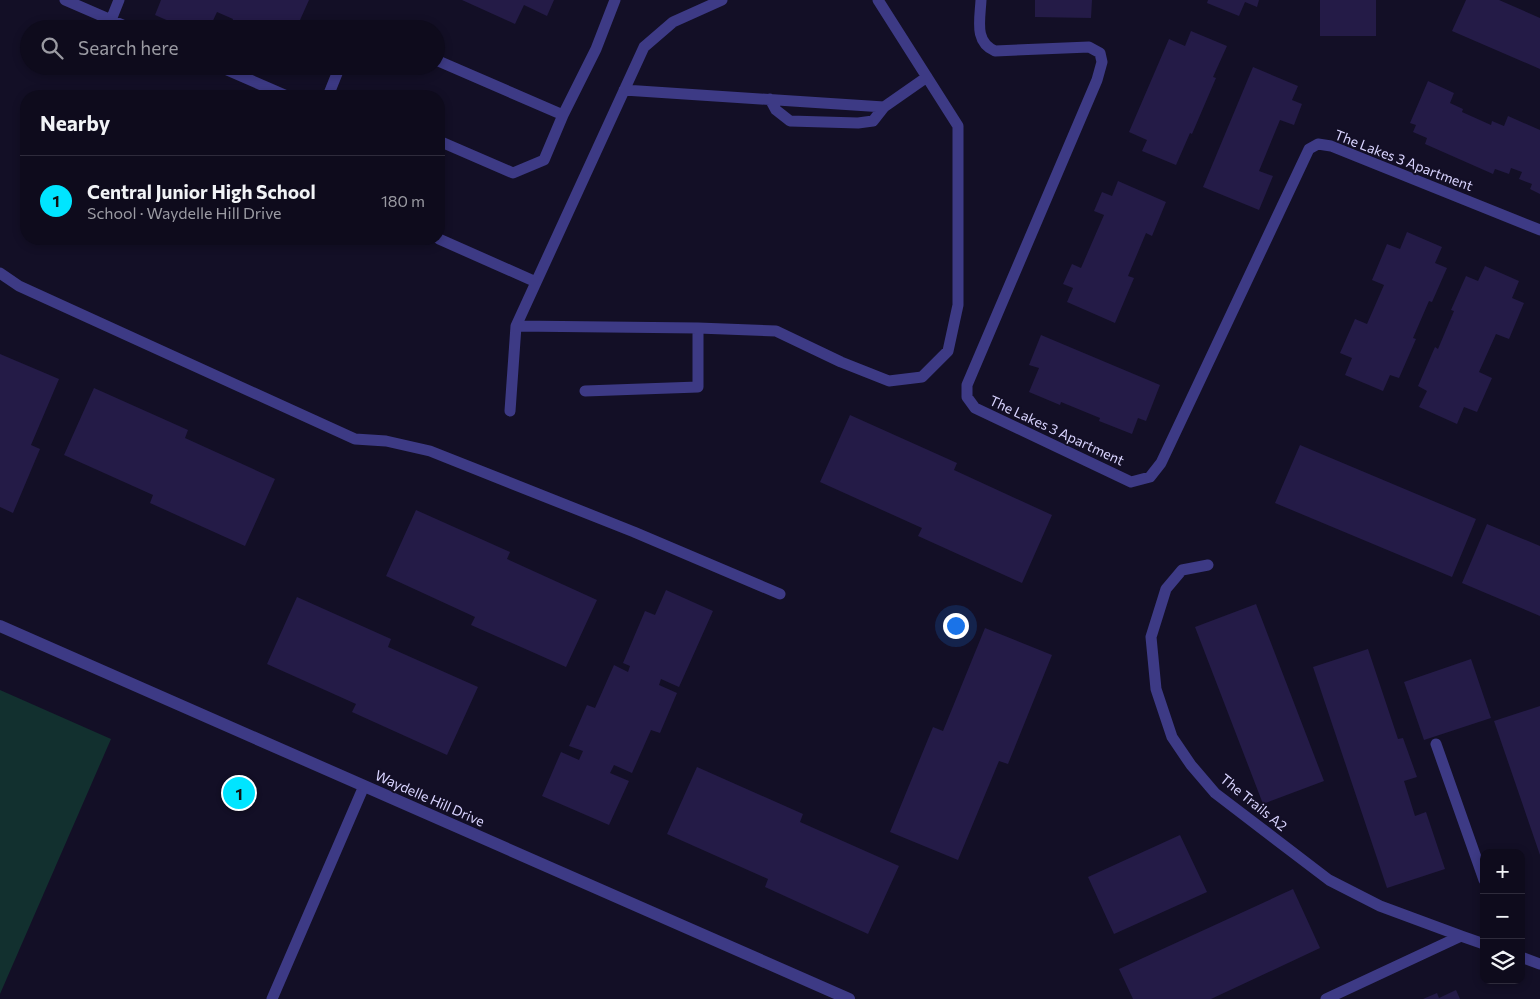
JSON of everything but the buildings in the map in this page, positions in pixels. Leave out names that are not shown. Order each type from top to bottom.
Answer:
[{"type":"street","name":"Waydelle Hill Drive","points":[[0,626],[848,999]]},
{"type":"lane","points":[[65,0],[111,20],[119,0]]},
{"type":"lane","points":[[445,144],[514,173],[544,160],[562,115],[596,49],[615,0]]},
{"type":"lane","points":[[510,411],[516,326],[644,47],[673,22],[722,0]]},
{"type":"lane","points":[[516,326],[776,331],[888,382],[922,377],[948,351],[958,306],[958,126],[878,0]]},
{"type":"lane","name":"The Lakes 3 Apartment","points":[[981,0],[980,36],[986,47],[995,51],[1089,47],[1100,53],[1102,62],[1097,80],[967,385],[967,397],[975,408],[1131,482],[1150,477],[1161,463],[1309,149],[1318,144],[1331,146],[1540,230]]},
{"type":"lane","points":[[445,64],[562,115]]},
{"type":"lane","points":[[239,75],[273,90]]},
{"type":"lane","points":[[330,90],[336,75]]},
{"type":"lane","points":[[770,99],[776,110],[790,121],[873,121],[884,107],[927,77]]},
{"type":"lane","points":[[624,90],[884,107]]},
{"type":"lane","points":[[445,242],[536,282]]},
{"type":"lane","points":[[0,274],[19,286],[355,439],[386,441],[430,451],[634,532],[780,594]]},
{"type":"lane","points":[[585,391],[698,387],[698,328]]},
{"type":"lane","name":"The Trails A2","points":[[1208,565],[1182,570],[1166,588],[1151,636],[1156,690],[1172,737],[1191,766],[1215,794],[1329,880],[1380,906],[1480,943]]},
{"type":"lane","points":[[1436,744],[1480,869]]},
{"type":"lane","points":[[272,999],[364,786]]},
{"type":"lane","points":[[1326,999],[1461,936]]},
{"type":"lane","points":[[1525,958],[1540,964]]},
{"type":"green space","points":[[0,690],[111,739],[0,994]]},
{"type":"place","name":"Central Junior High School","points":[[239,793]]}]
